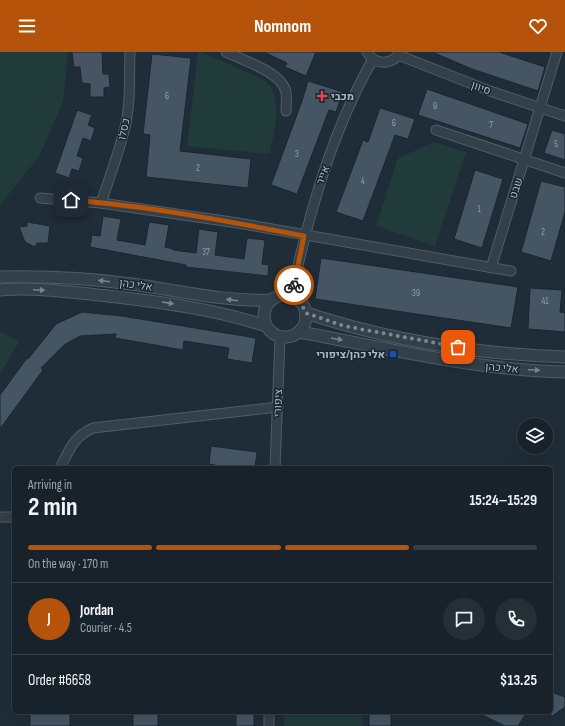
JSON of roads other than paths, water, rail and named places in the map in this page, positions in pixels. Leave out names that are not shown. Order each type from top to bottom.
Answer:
[{"type":"street","name":"כסלו","points":[[101,203],[118,155],[126,122],[130,90],[130,52]]},
{"type":"street","points":[[226,52],[268,72],[278,80],[286,91],[286,111]]},
{"type":"street","points":[[367,52],[373,59],[384,62],[389,62],[399,54]]},
{"type":"street","name":"שבט","points":[[491,268],[557,52]]},
{"type":"street","name":"סיוון","points":[[399,54],[490,91],[565,116]]},
{"type":"street","name":"אייר","points":[[291,296],[304,236],[316,192],[353,97],[373,59]]},
{"type":"street","points":[[436,130],[565,173]]},
{"type":"street","points":[[40,198],[101,203],[238,223],[304,236],[511,271]]},
{"type":"street","name":"אלי כהן","points":[[0,277],[35,276],[80,278],[132,284],[231,300],[271,300]]},
{"type":"street","name":"אלי כהן","points":[[0,290],[40,290],[153,301],[211,310],[266,326]]},
{"type":"street","points":[[291,296],[301,303],[306,313],[306,320],[298,332],[287,337],[280,337],[269,331],[266,326],[264,312],[271,300],[277,297],[291,296]]},
{"type":"street","name":"אלי כהן","points":[[306,313],[344,326],[446,345],[496,353],[565,357]]},
{"type":"street","name":"אלי כהן","points":[[298,332],[444,360],[503,368],[565,372]]},
{"type":"street","name":"ציפורי","points":[[275,466],[280,337]]},
{"type":"street","points":[[61,466],[73,443],[81,433],[93,428],[278,407]]},
{"type":"street","points":[[0,517],[12,517]]},
{"type":"street","points":[[269,714],[269,726]]},
{"type":"place","name":"מכבי","points":[[322,96]]},
{"type":"place","name":"אלי כהן/ציפורי","points":[[393,354]]}]
